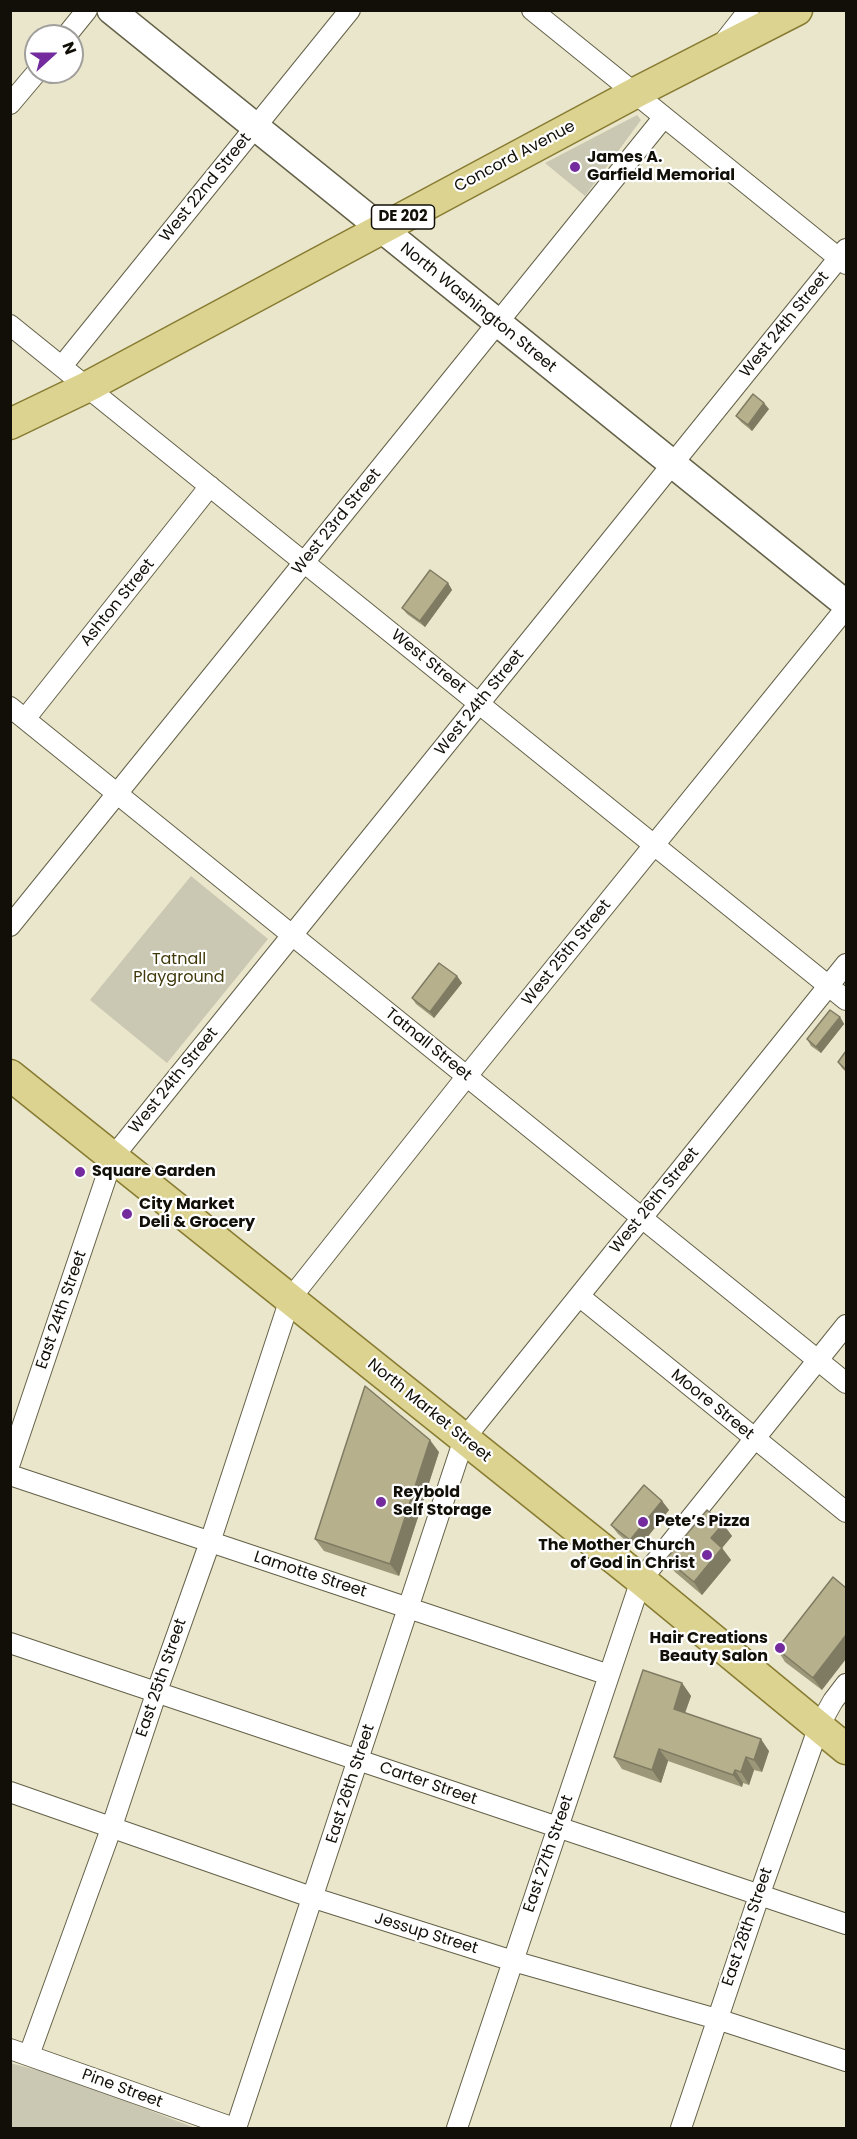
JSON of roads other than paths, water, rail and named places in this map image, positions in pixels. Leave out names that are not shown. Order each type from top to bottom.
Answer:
[{"type":"main road","name":"North Washington Street","points":[[111,10],[846,606]]},
{"type":"main road","name":"Concord Avenue","points":[[10,424],[87,387],[635,93],[797,10]]},
{"type":"main road","name":"North Market Street","points":[[10,1075],[641,1580],[846,1749]]},
{"type":"street","points":[[76,24],[87,10]]},
{"type":"street","name":"West 22nd Street","points":[[62,366],[350,10]]},
{"type":"street","points":[[714,54],[749,10]]},
{"type":"street","points":[[541,13],[664,117],[844,257]]},
{"type":"street","points":[[10,104],[27,84]]},
{"type":"street","name":"West 23rd Street","points":[[10,926],[664,117]]},
{"type":"street","name":"West 24th Street","points":[[113,1157],[844,257]]},
{"type":"street","name":"West Street","points":[[10,325],[846,1000]]},
{"type":"street","name":"Ashton Street","points":[[18,713],[210,486]]},
{"type":"street","name":"West 25th Street","points":[[290,1299],[846,606]]},
{"type":"street","name":"Tatnall Street","points":[[18,713],[846,1383]]},
{"type":"street","name":"West 26th Street","points":[[464,1439],[846,964]]},
{"type":"street","name":"East 24th Street","points":[[10,1463],[113,1157]]},
{"type":"street","name":"Moore Street","points":[[579,1296],[846,1512]]},
{"type":"street","name":"East 25th Street","points":[[29,2055],[111,1829],[210,1542],[290,1299]]},
{"type":"street","points":[[641,1580],[846,1325]]},
{"type":"street","name":"East 26th Street","points":[[235,2128],[314,1898],[464,1439]]},
{"type":"street","name":"Lamotte Street","points":[[10,1475],[609,1675]]},
{"type":"street","name":"East 27th Street","points":[[457,2128],[641,1580]]},
{"type":"street","name":"Carter Street","points":[[10,1643],[846,1924]]},
{"type":"street","name":"East 28th Street","points":[[681,2128],[819,1726],[846,1684]]},
{"type":"street","name":"Jessup Street","points":[[10,1792],[314,1898],[513,1961],[717,2019],[846,2061]]},
{"type":"street","name":"Pine Street","points":[[10,2049],[235,2128]]},
{"type":"place","name":"James A. Garfield Memorial","points":[[575,167]]},
{"type":"place","name":"Square Garden","points":[[80,1172]]},
{"type":"place","name":"City Market Deli & Grocery","points":[[127,1214]]},
{"type":"place","name":"Reybold Self Storage","points":[[381,1502]]},
{"type":"place","name":"Pete’s Pizza","points":[[643,1522]]},
{"type":"place","name":"The Mother Church of God in Christ","points":[[707,1555]]},
{"type":"place","name":"Hair Creations Beauty Salon","points":[[780,1648]]},
{"type":"park label","name":"Tatnall Playground","points":[[179,969]]}]
